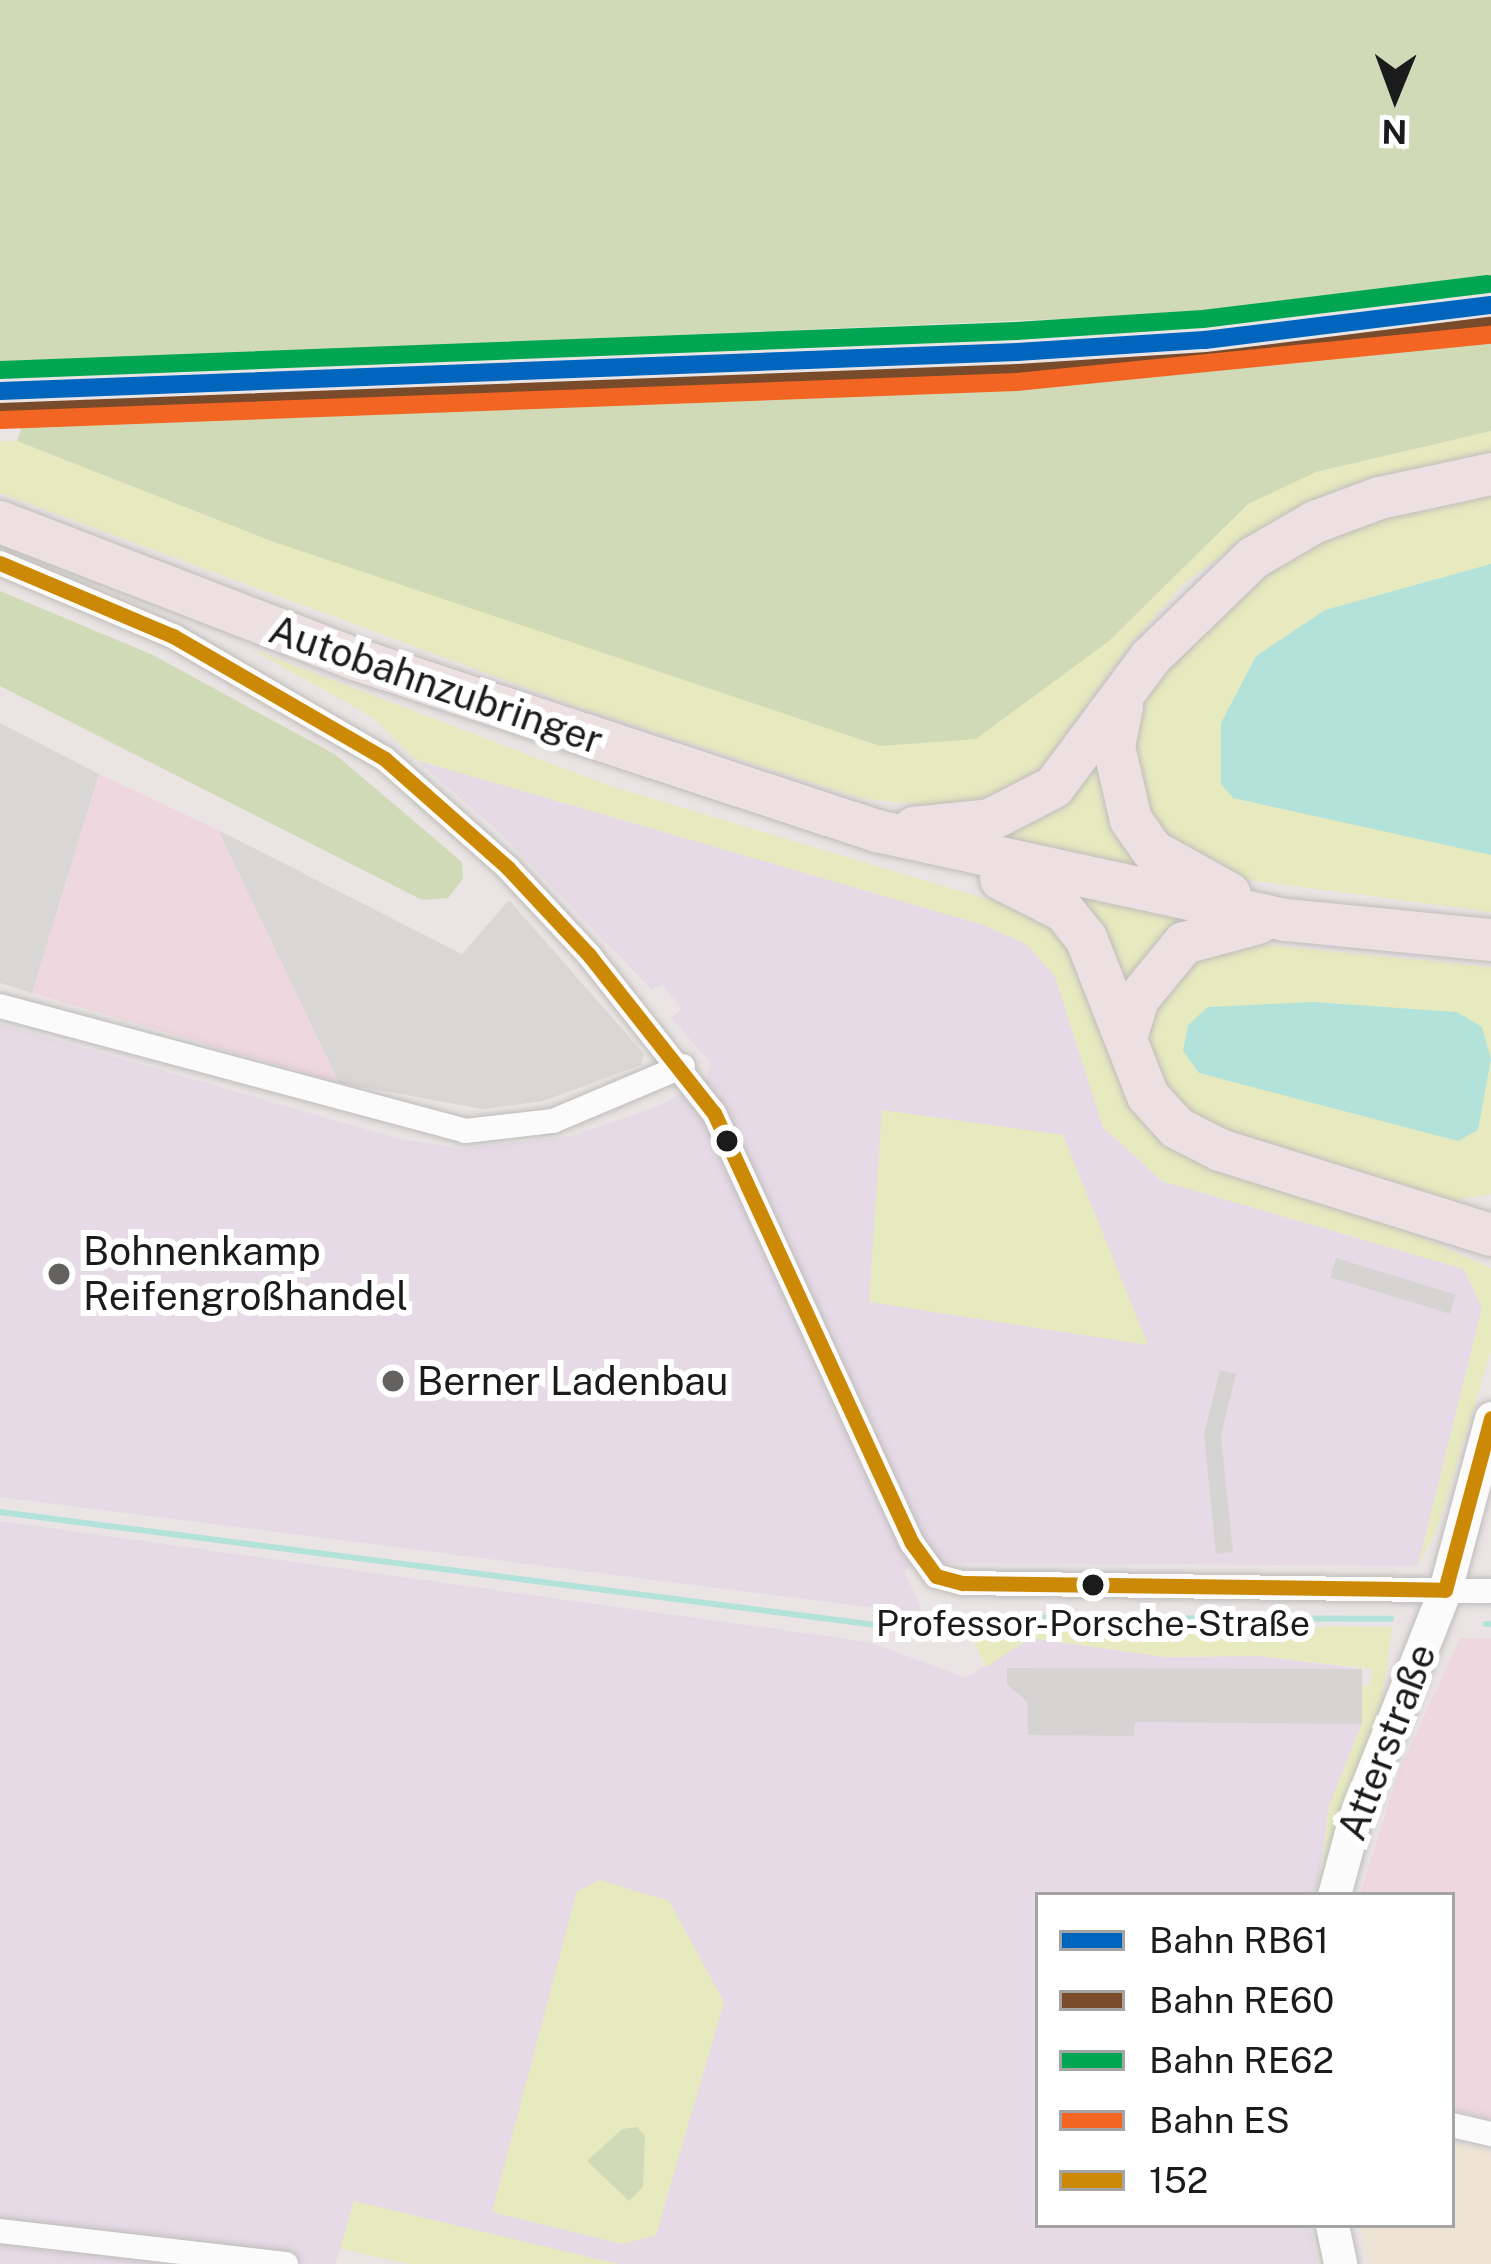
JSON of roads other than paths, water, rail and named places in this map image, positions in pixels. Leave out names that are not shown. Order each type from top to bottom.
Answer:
[{"type":"highway","points":[[877,831],[990,820],[1024,805],[1082,758],[1191,612],[1253,558],[1315,522],[1380,499],[1491,474]]},
{"type":"highway","name":"Autobahnzubringer","points":[[0,522],[355,659],[877,831]]},
{"type":"highway","points":[[1124,699],[1114,747],[1118,785],[1153,850],[1286,920]]},
{"type":"highway","points":[[877,831],[1286,920],[1491,940]]},
{"type":"highway","points":[[877,831],[1035,892],[1064,911],[1106,977],[1148,1096],[1177,1128],[1220,1150],[1491,1235]]},
{"type":"highway","points":[[1126,1038],[1138,999],[1184,943],[1224,928],[1286,920]]},
{"type":"highway","points":[[1450,1221],[1491,1211]]},
{"type":"street","points":[[0,562],[172,636],[386,759],[508,868],[683,1066],[731,1149],[912,1543],[949,1581],[1491,1591]]},
{"type":"street","points":[[0,1006],[465,1131],[553,1121],[683,1066]]},
{"type":"street","name":"Atterstraße","points":[[1335,1892],[1354,1817],[1444,1590],[1491,1418]]},
{"type":"street","points":[[1455,2126],[1491,2134]]},
{"type":"street","points":[[1333,2228],[1340,2264]]},
{"type":"street","points":[[0,2231],[286,2264]]},
{"type":"water","points":[[1491,564],[1491,855],[1233,798],[1221,784],[1221,723],[1256,656],[1325,610]]},
{"type":"water","points":[[1313,1002],[1457,1012],[1482,1027],[1491,1059],[1478,1130],[1458,1141],[1199,1073],[1183,1051],[1188,1025],[1208,1007]]},
{"type":"waterway","points":[[0,1512],[930,1632]]},
{"type":"waterway","points":[[974,1618],[1391,1619]]},
{"type":"waterway","points":[[1486,1624],[1491,1624]]},
{"type":"rail line","name":"RE62","points":[[0,370],[1016,331],[1203,319],[1488,284]]},
{"type":"rail line","name":"RB61","points":[[0,391],[1017,352],[1205,340],[1491,305]]},
{"type":"rail line","name":"RE60","points":[[1,412],[1018,373],[1208,361],[1491,326]]},
{"type":"rail line","name":"ES","points":[[2,420],[1016,382],[1491,335]]},
{"type":"place","name":"Bohnenkamp Reifengroßhandel","points":[[59,1274]]},
{"type":"place","name":"Berner Ladenbau","points":[[393,1381]]},
{"type":"place","name":"Professor-Porsche-Straße","points":[[1093,1585]]}]
